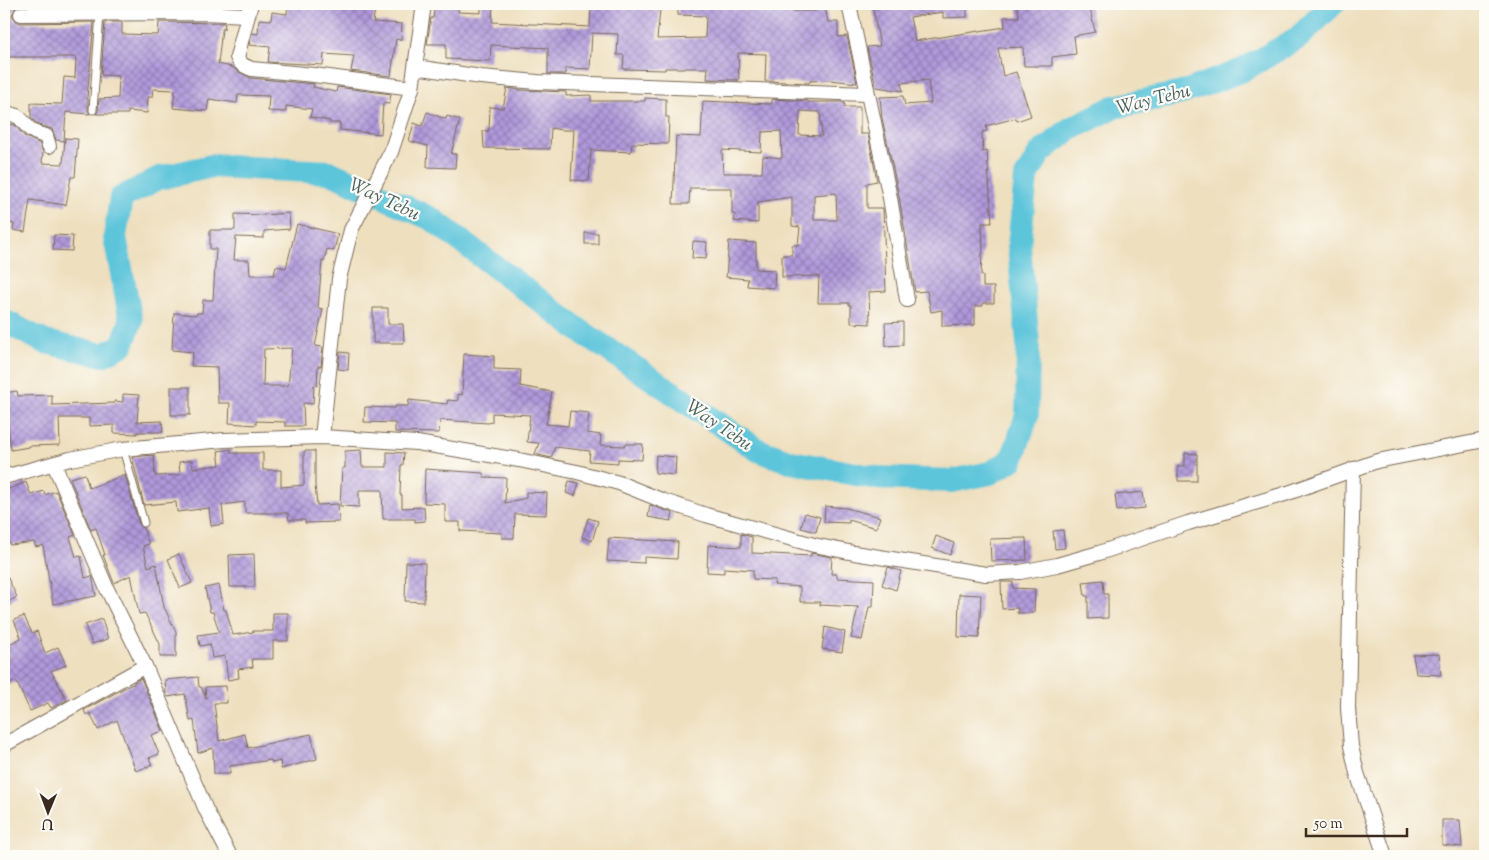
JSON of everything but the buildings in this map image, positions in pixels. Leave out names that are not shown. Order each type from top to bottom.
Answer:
[{"type":"street","points":[[322,437],[339,279],[351,230],[390,152],[412,88],[424,4]]},
{"type":"street","points":[[849,4],[890,198],[907,300]]},
{"type":"street","points":[[21,14],[203,13],[249,10],[237,57],[239,63],[252,70],[314,75],[412,88]]},
{"type":"street","points":[[416,67],[481,77],[538,82],[868,94]]},
{"type":"street","points":[[4,113],[14,114],[24,120],[33,132],[46,136],[50,146]]},
{"type":"street","points":[[4,477],[70,459],[123,449],[224,440],[322,437],[417,443],[519,460],[619,483],[706,515],[814,545],[986,574],[1020,572],[1074,560],[1288,493],[1378,461],[1485,440]]},
{"type":"street","points":[[54,464],[107,589],[145,666],[206,810],[230,856]]},
{"type":"street","points":[[1353,470],[1348,708],[1351,746],[1357,773],[1385,856]]},
{"type":"street","points":[[4,746],[145,666]]},
{"type":"lane","points":[[93,110],[100,14]]},
{"type":"lane","points":[[123,449],[144,523]]},
{"type":"waterway","name":"Way Tebu","points":[[4,321],[45,342],[103,355],[122,345],[131,321],[115,237],[121,198],[159,178],[212,166],[329,172],[432,219],[579,330],[758,450],[791,462],[877,478],[952,481],[990,473],[1012,460],[1027,415],[1028,344],[1019,246],[1026,177],[1040,153],[1070,129],[1114,107],[1182,93],[1243,70],[1298,38],[1333,4]]}]
